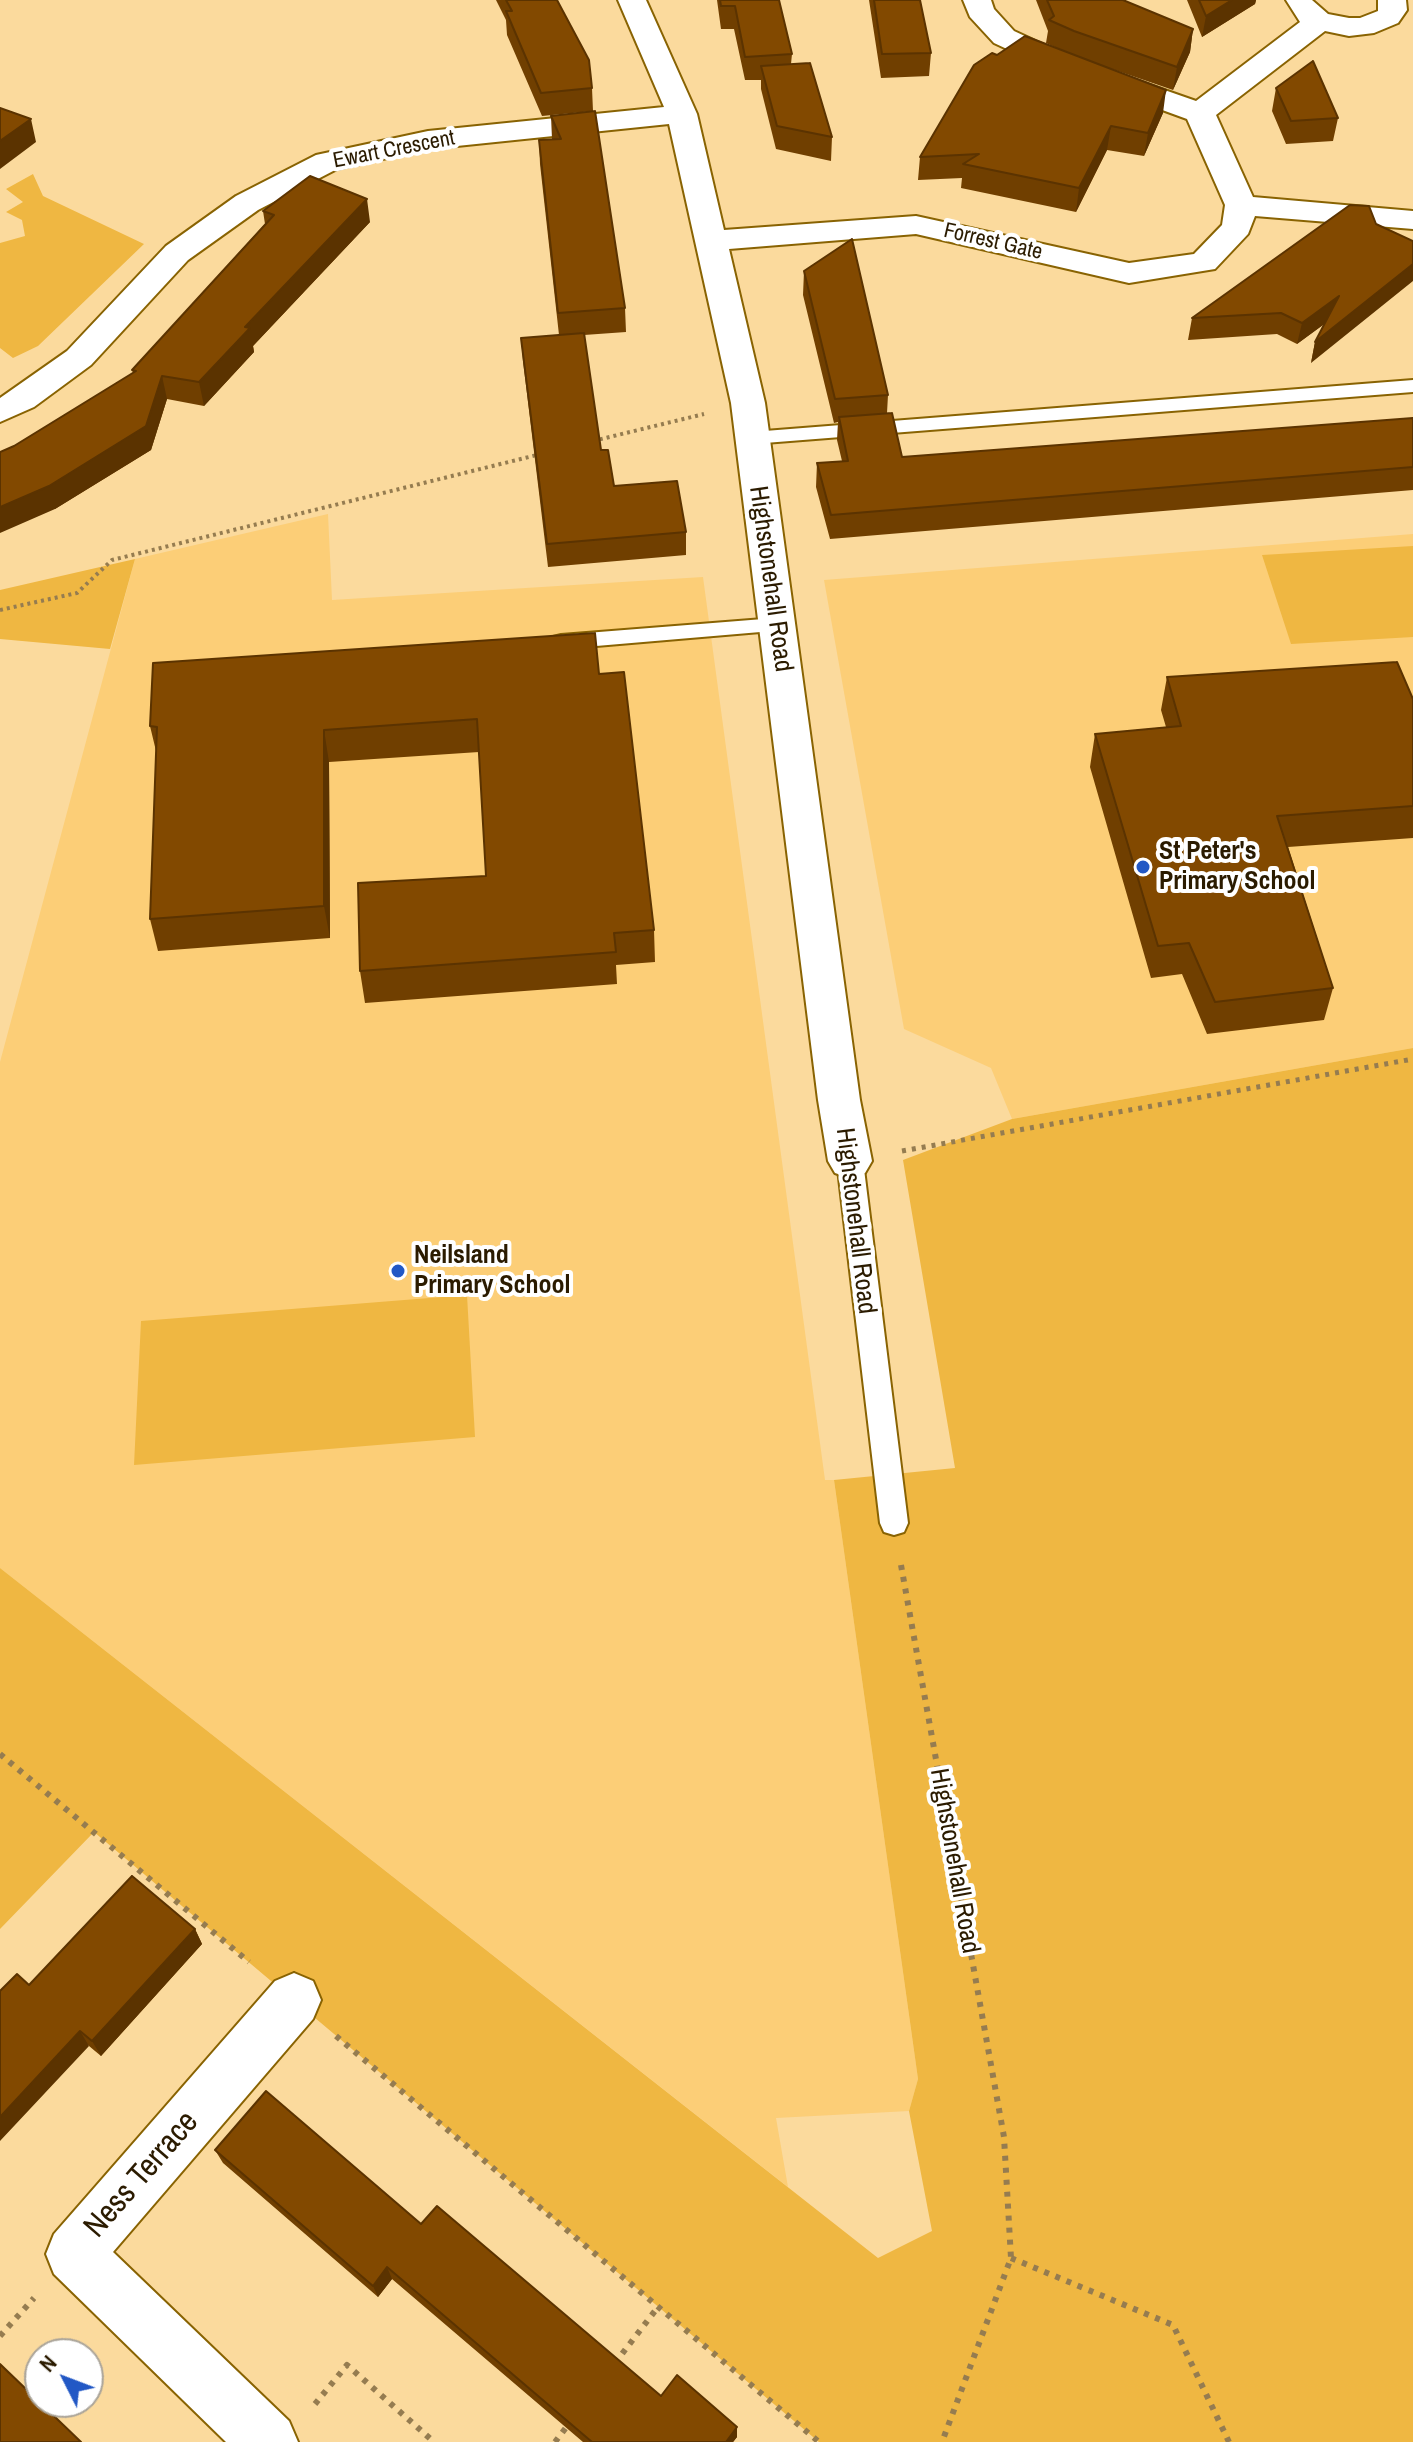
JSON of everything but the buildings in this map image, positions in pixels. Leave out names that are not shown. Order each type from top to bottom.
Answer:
[{"type":"street","name":"Highstonehall Road","points":[[632,0],[682,114],[748,403],[839,1100],[850,1161]]},
{"type":"street","points":[[977,0],[980,11],[1004,37],[1060,63],[1200,113],[1241,205],[1413,220]]},
{"type":"street","points":[[1200,113],[1308,10],[1349,27],[1378,23],[1393,10],[1392,0]]},
{"type":"street","name":"Ewart Crescent","points":[[7,397],[79,358],[177,253],[247,203],[327,162],[428,140],[682,114]]},
{"type":"street","name":"Forrest Gate","points":[[709,241],[916,225],[1129,273],[1204,262],[1237,227],[1241,205]]},
{"type":"street","name":"Ness Terrace","points":[[268,2442],[74,2254],[294,2000]]},
{"type":"lane","points":[[752,438],[1413,386]]},
{"type":"lane","points":[[532,644],[776,625]]},
{"type":"lane","name":"Highstonehall Road","points":[[850,1161],[894,1523]]},
{"type":"path","points":[[593,441],[748,403]]},
{"type":"path","points":[[0,610],[77,593],[112,560],[546,453]]},
{"type":"path","points":[[850,1161],[1413,1059]]},
{"type":"path","name":"Highstonehall Road","points":[[894,1523],[1004,2137],[1011,2258],[942,2442]]},
{"type":"path","points":[[0,1754],[819,2442]]},
{"type":"path","points":[[1011,2258],[1173,2325],[1229,2442]]},
{"type":"path","points":[[611,2368],[658,2307]]},
{"type":"path","points":[[311,2409],[347,2365],[434,2442]]},
{"type":"path","points":[[555,2442],[574,2417]]},
{"type":"shaded area","points":[[33,174],[43,196],[144,244],[38,346],[13,358],[0,348],[0,243],[25,236],[22,220],[6,212],[23,202],[6,189]]},
{"type":"shaded area","name":"Neilsland Primary School","points":[[328,514],[332,600],[703,577],[825,1480],[834,1480],[918,2079],[909,2111],[776,2118],[788,2187],[0,1568],[0,1062],[135,559]]},
{"type":"shaded area","name":"St Peter's Primary School","points":[[1413,534],[1413,1048],[1012,1119],[991,1068],[904,1029],[824,580]]},
{"type":"shaded area","points":[[1413,546],[1413,637],[1291,644],[1262,555]]},
{"type":"shaded area","points":[[135,559],[110,649],[0,639],[0,590]]},
{"type":"shaded area","points":[[1413,1048],[1413,2442],[819,2442],[94,1832],[0,1929],[0,1568],[878,2258],[932,2231],[909,2111],[918,2079],[834,1480],[955,1468],[903,1160],[1012,1119]]},
{"type":"shaded area","points":[[467,1295],[475,1437],[134,1465],[141,1321]]},
{"type":"place","name":"St Peter's Primary School","points":[[1143,867]]},
{"type":"place","name":"Neilsland Primary School","points":[[398,1271]]}]
